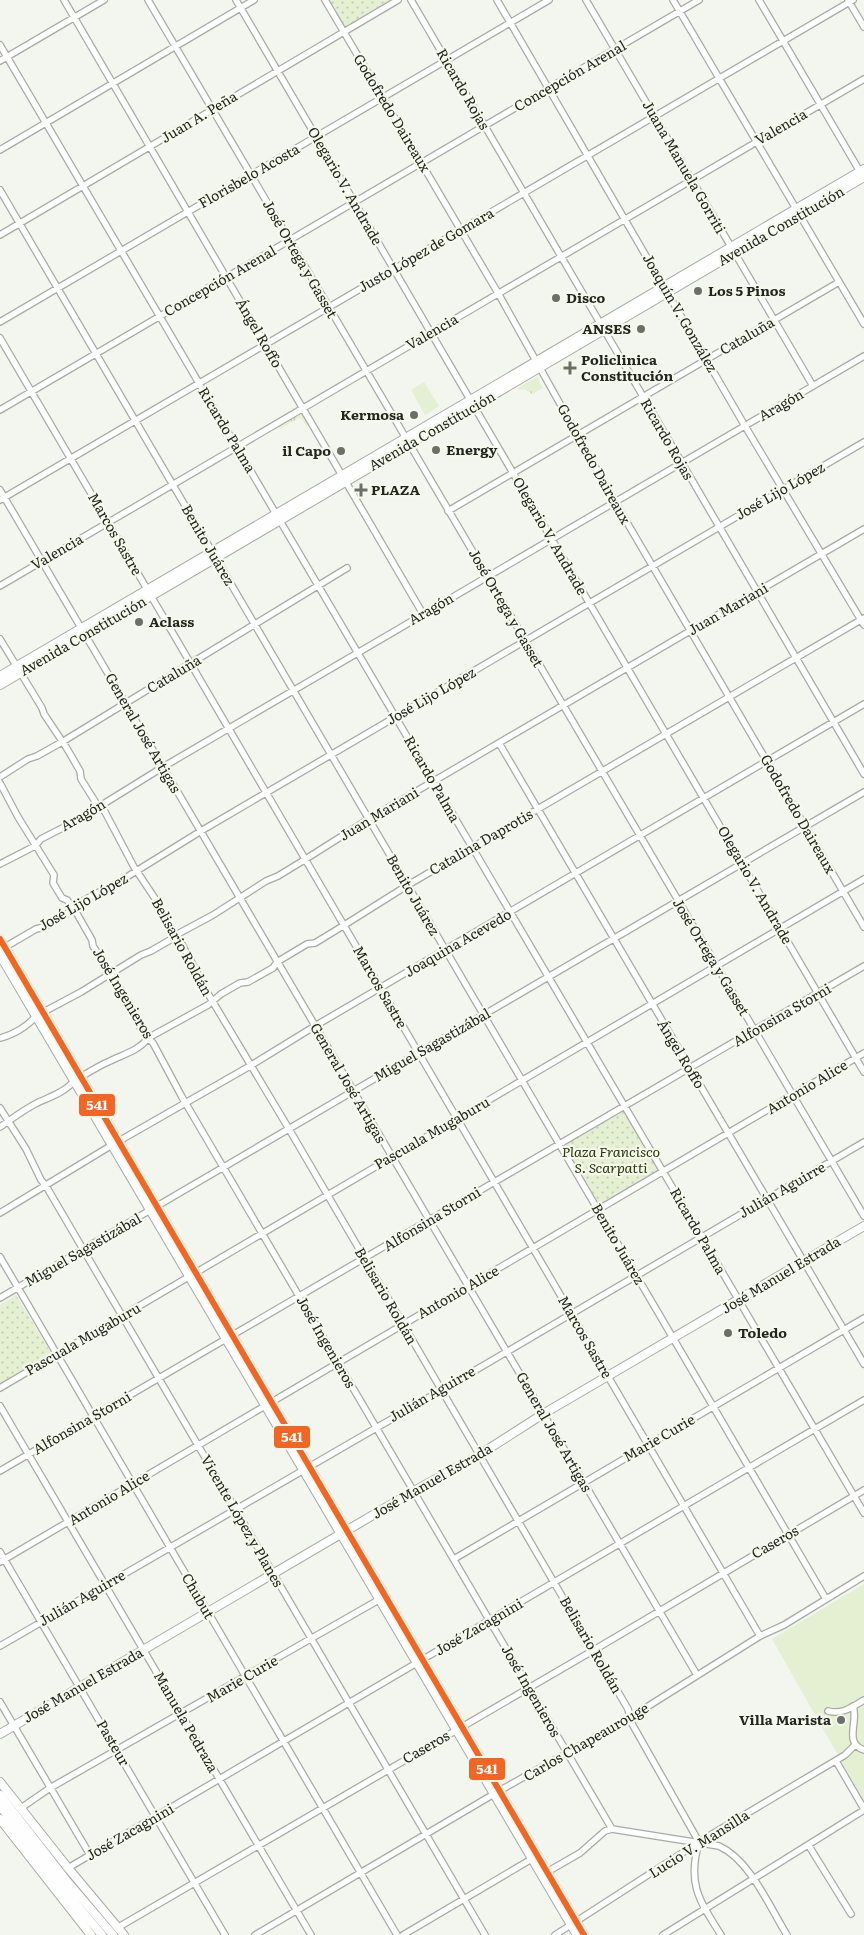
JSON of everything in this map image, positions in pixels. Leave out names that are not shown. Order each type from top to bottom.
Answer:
[{"type":"main road","name":"Avenida Constitución","points":[[0,676],[19,669],[83,632],[863,175]]},
{"type":"main road","name":"Avenida Constitución","points":[[0,685],[19,669]]},
{"type":"main road","points":[[0,939],[2,949],[77,1079],[574,1924],[584,1935]]},
{"type":"main road","points":[[0,955],[39,1014]]},
{"type":"main road","name":"José Manuel Estrada","points":[[0,1734],[273,1573],[479,1455],[544,1414],[864,1226]]},
{"type":"main road","points":[[0,1782],[68,1868],[115,1932]]},
{"type":"main road","points":[[0,1795],[66,1880],[115,1932],[124,1935]]},
{"type":"main road","points":[[0,1806],[102,1935]]},
{"type":"main road","points":[[0,1819],[91,1935]]},
{"type":"main road","points":[[535,1857],[547,1872],[574,1924],[577,1935]]},
{"type":"street","name":"Ángel Roffo","points":[[64,0],[423,614]]},
{"type":"street","points":[[0,61],[104,0]]},
{"type":"street","name":"José Ortega y Gasset","points":[[148,0],[864,1216]]},
{"type":"street","name":"Olegario V. Andrade","points":[[236,0],[864,1072]]},
{"type":"street","points":[[0,150],[254,0]]},
{"type":"street","name":"Godofredo Daireaux","points":[[325,0],[461,229],[652,566],[864,926]]},
{"type":"street","name":"Juan A. Peña","points":[[0,235],[398,0]]},
{"type":"street","name":"Ricardo Rojas","points":[[411,0],[864,774]]},
{"type":"street","name":"Joaquín V. González","points":[[497,0],[745,426],[863,621]]},
{"type":"street","name":"Florisbelo Acosta","points":[[0,322],[549,0]]},
{"type":"street","name":"Juana Manuela Gorriti","points":[[586,0],[813,386]]},
{"type":"street","points":[[673,0],[864,324]]},
{"type":"street","name":"Concepción Arenal","points":[[0,410],[699,0]]},
{"type":"street","points":[[759,0],[863,175]]},
{"type":"street","points":[[850,1],[864,27]]},
{"type":"street","name":"Justo López de Gomara","points":[[2,499],[850,1]]},
{"type":"street","name":"Ricardo Palma","points":[[0,45],[864,1513]]},
{"type":"street","name":"Valencia","points":[[0,586],[864,79]]},
{"type":"street","name":"Benito Juárez","points":[[0,190],[826,1599]]},
{"type":"street","name":"Cataluña","points":[[448,511],[839,282]]},
{"type":"street","name":"Marcos Sastre","points":[[0,338],[760,1636]]},
{"type":"street","name":"Aragón","points":[[0,864],[35,846],[41,840],[76,821],[228,728],[864,356]]},
{"type":"street","name":"José Lijo López","points":[[2,949],[68,913],[72,907],[109,888],[201,831],[864,442]]},
{"type":"street","name":"General José Artigas","points":[[0,490],[2,499],[42,561],[697,1675]]},
{"type":"street","name":"Juan Mariani","points":[[0,1038],[31,1022],[39,1014],[170,940],[369,819],[864,529]]},
{"type":"street","name":"Cataluña","points":[[0,777],[28,759],[62,742],[347,568]]},
{"type":"street","name":"Catalina Daprotis","points":[[0,1127],[8,1120],[47,1100],[77,1079],[110,1060],[124,1055],[146,1042],[148,1038],[213,1002],[240,983],[248,982],[273,968],[277,962],[307,944],[315,943],[472,847],[863,621]]},
{"type":"street","name":"Belisario Roldán","points":[[0,639],[80,771],[81,779],[105,812],[136,870],[156,900],[158,908],[174,936],[180,941],[198,974],[200,982],[594,1650],[631,1717],[631,1722],[699,1842]]},
{"type":"street","name":"Joaquina Acevedo","points":[[0,1214],[115,1143],[250,1066],[864,704]]},
{"type":"street","name":"Ángel Roffo","points":[[499,744],[864,1364]]},
{"type":"street","name":"José Ingenieros","points":[[0,783],[35,846],[39,848],[54,875],[53,883],[62,898],[68,900],[110,973],[118,983],[132,1011],[168,1069],[168,1074],[612,1829]]},
{"type":"street","name":"Miguel Sagastizábal","points":[[0,1298],[864,792]]},
{"type":"street","name":"Pascuala Mugaburu","points":[[0,1388],[864,879]]},
{"type":"street","name":"Alfonsina Storni","points":[[0,1471],[864,966]]},
{"type":"street","name":"Antonio Alice","points":[[2,1561],[864,1053]]},
{"type":"street","name":"Vicente López y Planes","points":[[0,1108],[26,1149],[41,1180],[485,1935]]},
{"type":"street","name":"Julián Aguirre","points":[[0,1646],[864,1142]]},
{"type":"street","name":"Chubut","points":[[0,1257],[397,1935]]},
{"type":"street","name":"Marie Curie","points":[[454,1559],[864,1318]]},
{"type":"street","name":"José Zacagnini","points":[[68,1868],[864,1400]]},
{"type":"street","name":"Manuela Pedraza","points":[[0,1406],[311,1935]]},
{"type":"street","name":"Caseros","points":[[115,1932],[258,1845],[594,1650],[864,1490]]},
{"type":"street","name":"Pasteur","points":[[0,1552],[2,1561],[80,1687],[225,1935]]},
{"type":"street","name":"Carlos Chapeaurouge","points":[[255,1935],[631,1717],[760,1636],[784,1625],[864,1576]]},
{"type":"street","name":"Marie Curie","points":[[21,1808],[50,1788],[383,1598]]},
{"type":"street","points":[[828,1712],[836,1713],[864,1700]]},
{"type":"street","points":[[0,1702],[90,1855]]},
{"type":"street","points":[[853,1706],[856,1719],[852,1738],[855,1745],[864,1750]]},
{"type":"street","name":"Lucio V. Mansilla","points":[[555,1935],[699,1842],[836,1761],[855,1745]]},
{"type":"street","points":[[663,1935],[752,1878],[809,1846],[864,1809],[836,1761]]},
{"type":"street","points":[[547,1872],[580,1853],[605,1832],[612,1829],[719,1846],[728,1850],[739,1860],[787,1935]]},
{"type":"street","points":[[699,1842],[694,1861],[693,1876],[696,1890],[721,1935]]},
{"type":"street","points":[[809,1846],[850,1914]]},
{"type":"street","points":[[403,1935],[535,1857]]},
{"type":"green space","points":[[324,0],[394,0],[342,31]]},
{"type":"green space","points":[[537,377],[543,388],[532,394],[524,389],[519,390],[518,388]]},
{"type":"green space","points":[[424,382],[439,406],[425,415],[411,390]]},
{"type":"green space","points":[[300,413],[304,415],[309,424],[303,429],[306,426],[302,419],[299,418],[280,429],[278,425]]},
{"type":"green space","name":"Plaza Francisco S. Scarpatti","points":[[625,1111],[661,1171],[598,1210],[560,1144]]},
{"type":"green space","points":[[16,1295],[51,1353],[0,1385],[0,1305]]},
{"type":"green space","name":"Villa Marista","points":[[864,1584],[864,1801],[772,1639]]},
{"type":"transit line","name":"541","points":[[0,939],[584,1935]]},
{"type":"place","name":"Los 5 Pinos","points":[[698,291]]},
{"type":"place","name":"Disco","points":[[556,298]]},
{"type":"place","name":"ANSES","points":[[641,329]]},
{"type":"place","name":"Policlinica Constitución","points":[[570,368]]},
{"type":"place","name":"Kermosa","points":[[414,415]]},
{"type":"place","name":"Energy","points":[[436,450]]},
{"type":"place","name":"il Capo","points":[[341,451]]},
{"type":"place","name":"PLAZA","points":[[361,490]]},
{"type":"place","name":"Aclass","points":[[139,622]]},
{"type":"place","name":"Toledo","points":[[728,1333]]},
{"type":"place","name":"Villa Marista","points":[[841,1720]]}]
